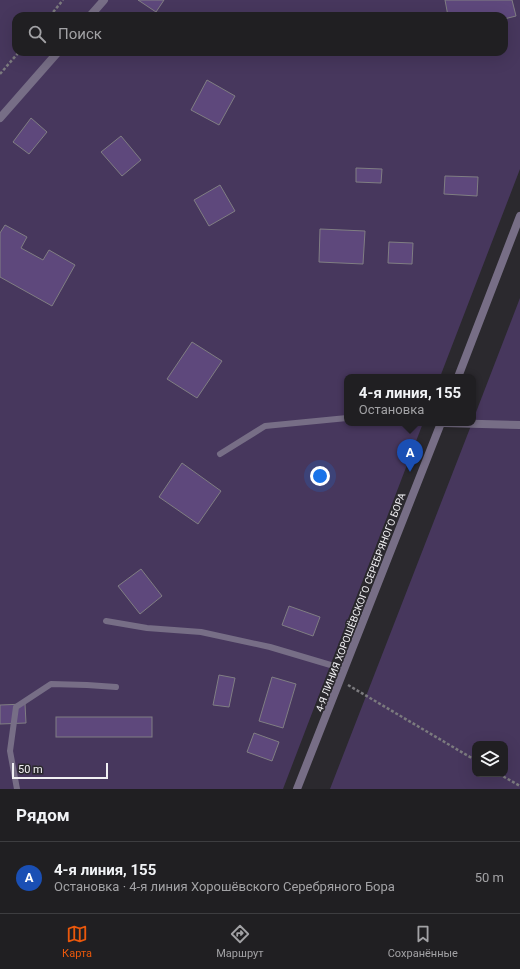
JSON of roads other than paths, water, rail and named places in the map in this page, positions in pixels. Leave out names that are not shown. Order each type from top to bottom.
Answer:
[{"type":"street","points":[[94,12],[104,0]]},
{"type":"street","points":[[0,118],[54,56]]},
{"type":"street","points":[[459,374],[520,216]]},
{"type":"street","points":[[476,424],[520,425]]},
{"type":"street","name":"4-Я ЛИНИЯ ХОРОШЁВСКОГО СЕРЕБРЯНОГО БОРА","points":[[297,789],[441,426]]},
{"type":"lane","points":[[220,454],[265,426],[344,418]]},
{"type":"lane","points":[[106,621],[148,628],[201,632],[270,647],[344,669]]},
{"type":"lane","points":[[17,789],[10,751],[16,707],[51,684],[116,687]]},
{"type":"place","name":"4-я линия, 155","points":[[410,472]]}]
